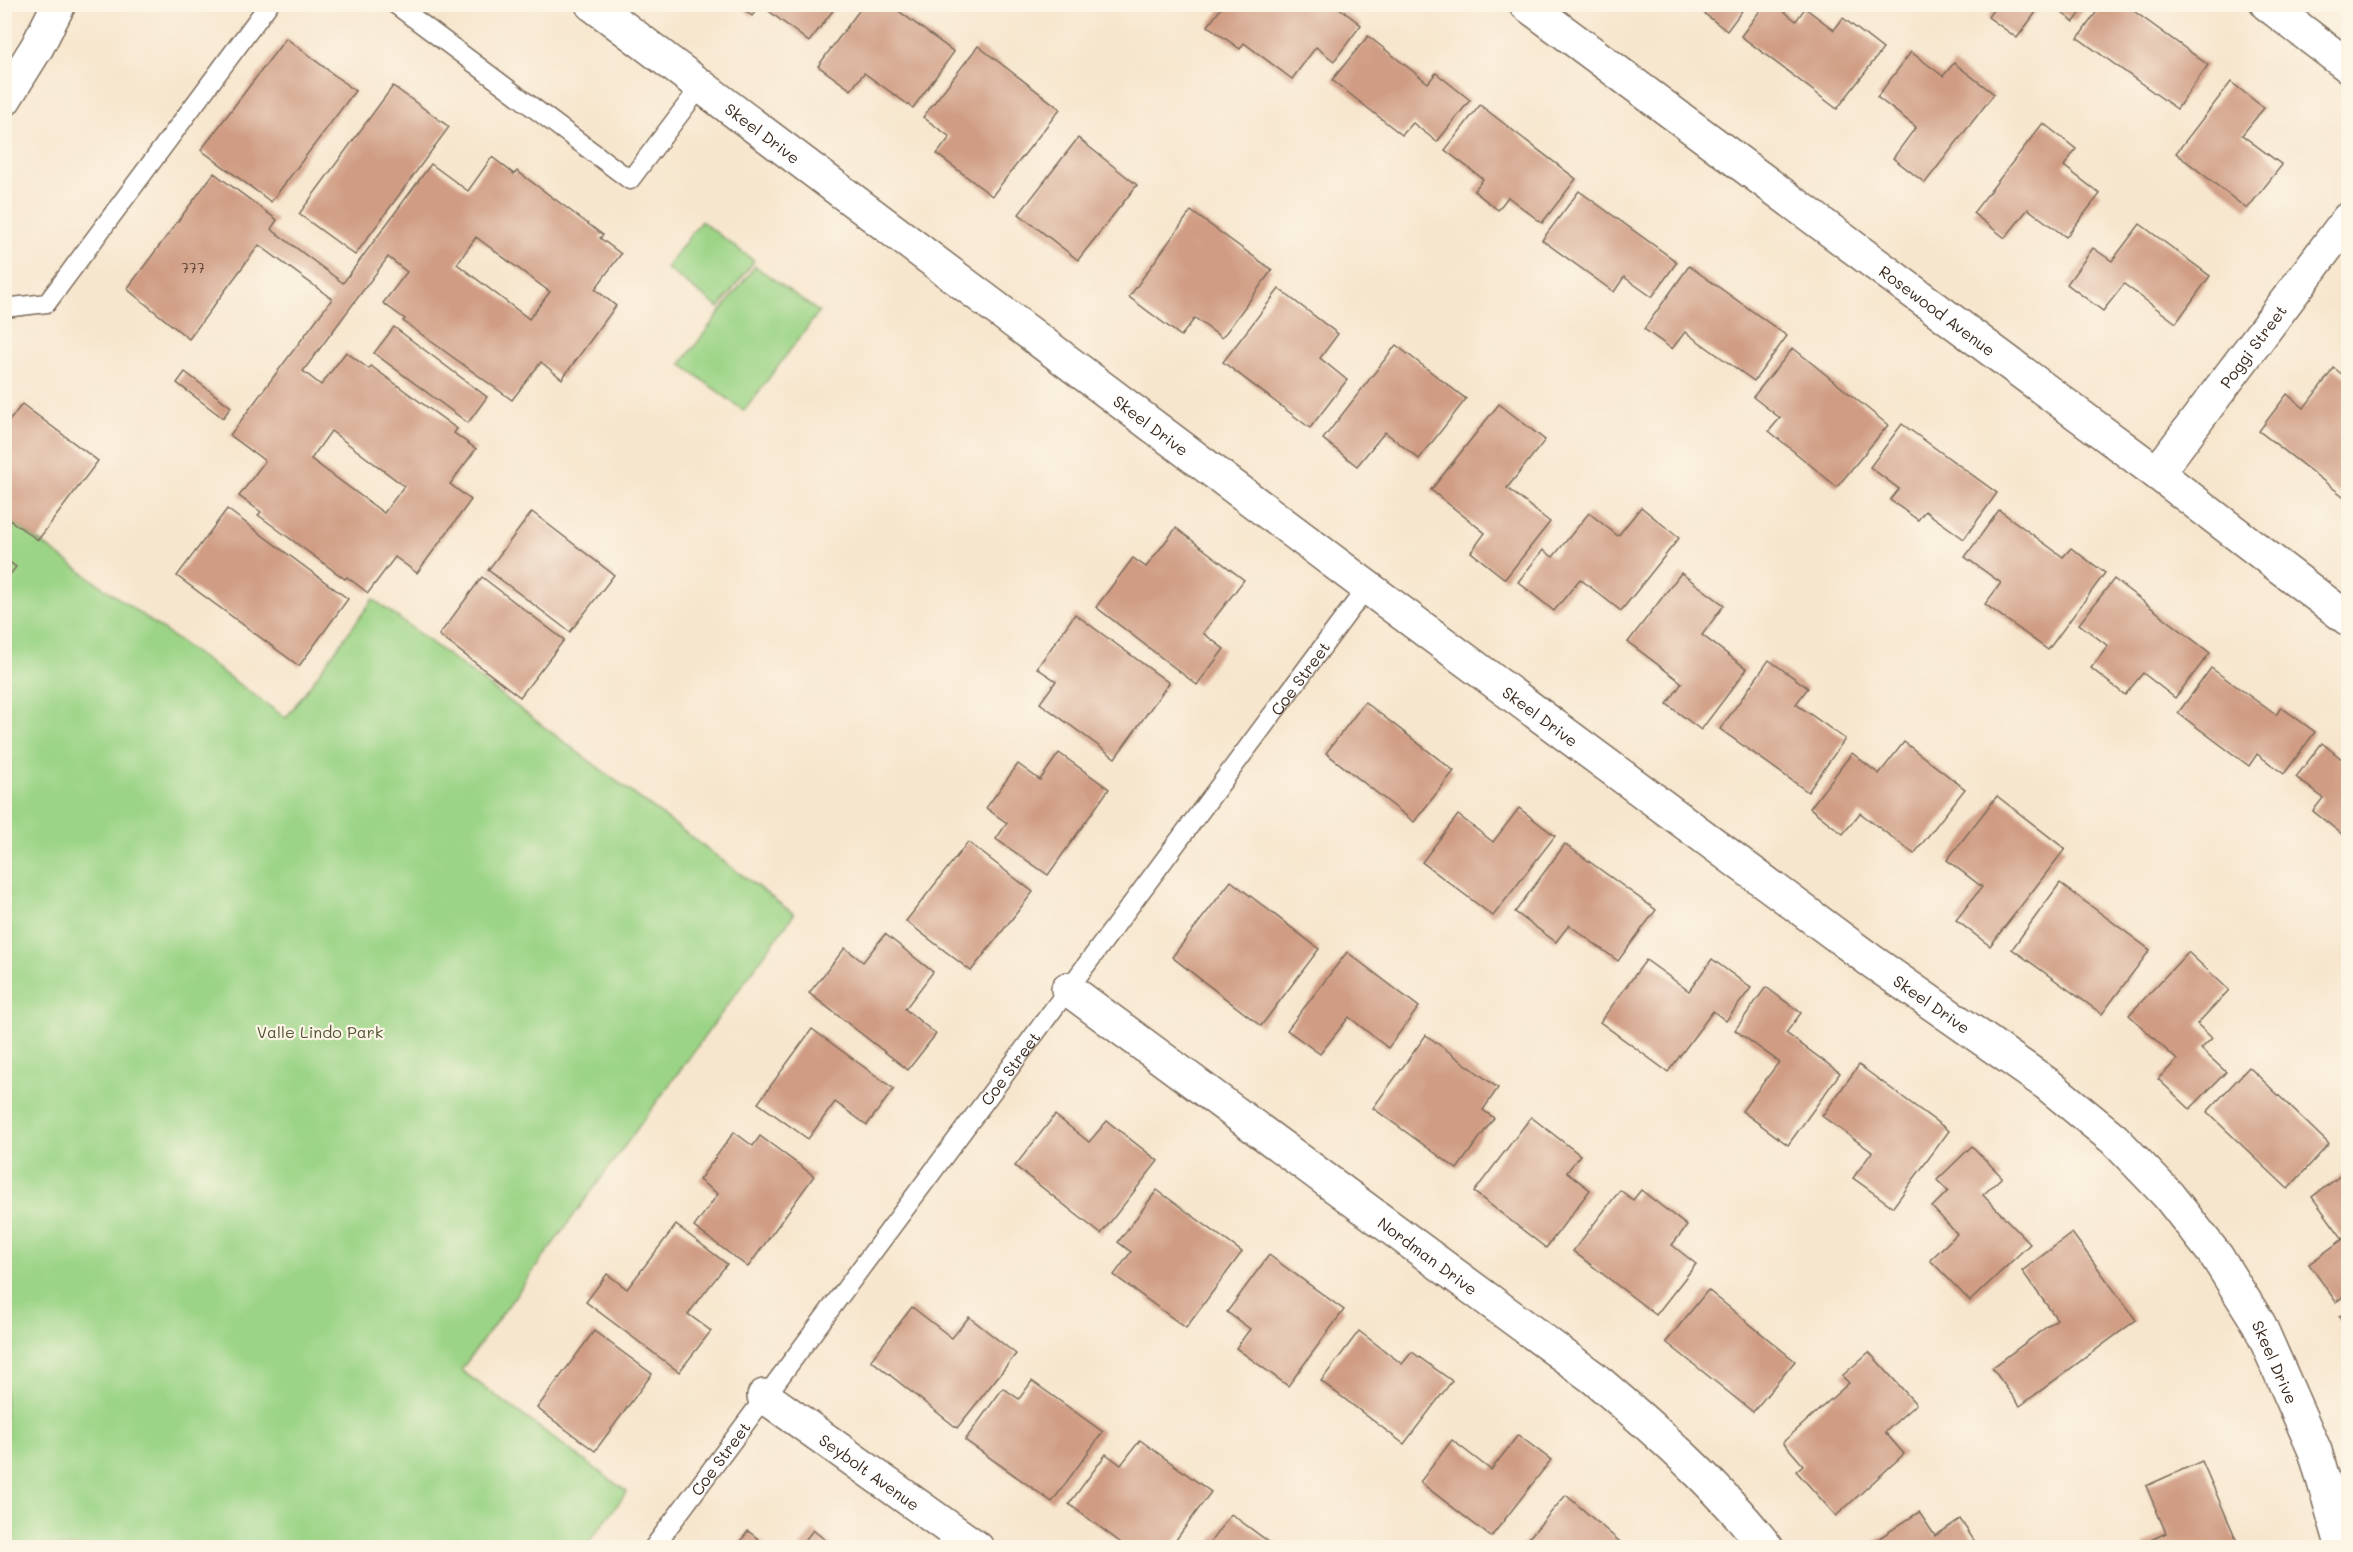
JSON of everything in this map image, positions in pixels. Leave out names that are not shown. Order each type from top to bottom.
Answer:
[{"type":"street","points":[[4,100],[37,47],[59,4]]},
{"type":"street","name":"Skeel Drive","points":[[592,4],[1367,587],[1870,960],[2048,1084],[2114,1139],[2175,1204],[2217,1257],[2259,1324],[2315,1451],[2343,1548]]},
{"type":"street","name":"Rosewood Avenue","points":[[1526,4],[2157,473],[2349,619]]},
{"type":"street","points":[[2267,4],[2349,66]]},
{"type":"street","name":"Poggi Street","points":[[2157,473],[2349,219]]},
{"type":"street","name":"Nordman Drive","points":[[1068,989],[1594,1378],[1638,1415],[1744,1519],[1767,1548]]},
{"type":"street","name":"Seybolt Avenue","points":[[764,1396],[977,1548]]},
{"type":"lane","points":[[4,308],[47,303],[269,4]]},
{"type":"lane","points":[[395,4],[630,180],[701,86]]},
{"type":"lane","name":"Coe Street","points":[[653,1548],[1367,587]]},
{"type":"green space","points":[[701,221],[754,261],[719,308],[666,268]]},
{"type":"green space","points":[[755,266],[819,312],[744,411],[681,364]]},
{"type":"green space","name":"Valle Lindo Park","points":[[4,516],[286,718],[373,599],[794,914],[461,1370],[627,1492],[585,1547],[5,1547]]},
{"type":"building","points":[[737,4],[838,4],[809,42],[761,5],[752,16]]},
{"type":"building","points":[[864,4],[889,4],[954,52],[913,108],[864,73],[851,90],[818,66]]},
{"type":"building","points":[[1224,4],[1334,4],[1361,25],[1334,61],[1316,47],[1292,79],[1244,43],[1240,49],[1208,26]]},
{"type":"building","points":[[1692,4],[1747,4],[1727,31]]},
{"type":"building","points":[[1765,4],[1775,4],[1796,21],[1805,8],[1834,30],[1843,18],[1883,49],[1837,109],[1741,36]]},
{"type":"building","points":[[1997,4],[2042,4],[2017,38],[1988,17]]},
{"type":"building","points":[[2050,4],[2087,4],[2074,22]]},
{"type":"building","points":[[2102,4],[2124,4],[2208,65],[2177,109],[2078,38]]},
{"type":"building","points":[[1368,36],[1428,83],[1436,73],[1470,100],[1437,142],[1413,123],[1402,135],[1332,80]]},
{"type":"building","points":[[286,38],[355,91],[271,202],[201,150]]},
{"type":"building","points":[[978,46],[1060,109],[992,196],[937,154],[950,137],[923,117]]},
{"type":"building","points":[[1911,52],[1943,76],[1954,63],[1994,94],[1925,183],[1893,158],[1916,127],[1877,97]]},
{"type":"building","points":[[2231,82],[2264,108],[2242,135],[2282,165],[2247,209],[2176,153]]},
{"type":"building","points":[[393,86],[449,127],[355,255],[299,214]]},
{"type":"building","points":[[1480,105],[1576,179],[1542,223],[1508,197],[1498,210],[1474,191],[1483,179],[1445,150]]},
{"type":"building","points":[[2043,123],[2076,149],[2064,166],[2100,194],[2066,237],[2028,209],[2005,238],[1973,213]]},
{"type":"building","points":[[1078,138],[1137,185],[1078,260],[1019,214]]},
{"type":"building","points":[[492,157],[514,174],[517,171],[603,235],[600,238],[621,254],[595,289],[616,306],[562,379],[541,362],[512,400],[403,321],[405,319],[383,303],[407,272],[388,257],[303,371],[321,385],[346,352],[369,369],[371,366],[457,429],[454,433],[476,449],[450,484],[471,500],[417,573],[395,557],[368,593],[347,577],[345,579],[258,515],[261,512],[239,496],[265,461],[230,435],[332,299],[259,245],[189,339],[127,289],[214,173],[277,220],[271,229],[343,283],[431,164],[468,191]],"holes":[[[476,237],[550,292],[529,319],[457,264]],[[331,431],[404,486],[384,513],[311,459]]]},
{"type":"building","points":[[1579,191],[1677,262],[1652,297],[1624,277],[1614,292],[1542,240]]},
{"type":"building","points":[[1191,211],[1272,270],[1222,338],[1195,318],[1181,336],[1129,297]]},
{"type":"building","points":[[2140,224],[2210,276],[2176,323],[2124,284],[2103,311],[2067,284],[2093,248],[2112,261]]},
{"type":"building","points":[[1689,266],[1787,336],[1754,381],[1685,332],[1672,349],[1644,329]]},
{"type":"building","points":[[1279,289],[1338,334],[1320,358],[1347,380],[1310,428],[1223,362]]},
{"type":"building","points":[[394,327],[487,397],[468,423],[374,353]]},
{"type":"building","points":[[1396,345],[1466,399],[1419,459],[1385,432],[1357,466],[1323,439]]},
{"type":"building","points":[[1793,348],[1888,425],[1837,487],[1769,431],[1780,418],[1753,397]]},
{"type":"building","points":[[2334,368],[2348,379],[2347,499],[2259,431],[2287,394],[2304,408]]},
{"type":"building","points":[[185,372],[231,407],[223,418],[177,383]]},
{"type":"building","points":[[22,404],[98,461],[38,540],[4,516],[4,428]]},
{"type":"building","points":[[1499,404],[1545,440],[1507,488],[1550,522],[1505,579],[1471,552],[1485,533],[1431,490]]},
{"type":"building","points":[[1902,424],[1997,493],[1964,539],[1925,511],[1918,520],[1890,500],[1899,489],[1870,467]]},
{"type":"building","points":[[1641,507],[1679,538],[1621,611],[1580,579],[1554,611],[1518,582],[1543,550],[1553,557],[1589,513],[1618,536]]},
{"type":"building","points":[[227,509],[348,599],[299,666],[177,576]]},
{"type":"building","points":[[1999,510],[2063,557],[2071,548],[2105,573],[2048,650],[1985,604],[2001,583],[1965,557]]},
{"type":"building","points":[[532,512],[614,575],[570,632],[488,570]]},
{"type":"building","points":[[1176,528],[1244,580],[1203,633],[1224,649],[1197,685],[1096,607],[1133,558],[1146,567]]},
{"type":"building","points":[[4,558],[16,567],[4,582]]},
{"type":"building","points":[[1681,573],[1724,605],[1702,635],[1747,669],[1701,730],[1667,704],[1682,683],[1628,642]]},
{"type":"building","points":[[482,577],[564,640],[520,697],[439,635]]},
{"type":"building","points":[[2114,579],[2210,653],[2175,698],[2143,673],[2125,695],[2091,668],[2108,646],[2079,624]]},
{"type":"building","points":[[1075,614],[1169,683],[1115,758],[1040,703],[1056,681],[1037,668]]},
{"type":"building","points":[[1769,660],[1808,688],[1796,704],[1845,739],[1808,792],[1720,729]]},
{"type":"building","points":[[2211,668],[2276,715],[2281,707],[2315,732],[2284,774],[2257,754],[2249,766],[2178,713]]},
{"type":"building","points":[[1365,702],[1454,771],[1414,822],[1326,753]]},
{"type":"building","points":[[1904,742],[1965,789],[1914,854],[1860,813],[1843,834],[1810,808],[1852,753],[1879,774]]},
{"type":"building","points":[[2322,743],[2348,764],[2348,839],[2313,811],[2323,798],[2296,777]]},
{"type":"building","points":[[1059,753],[1109,789],[1048,875],[996,839],[1007,823],[986,808],[1018,764],[1040,780]]},
{"type":"building","points":[[1997,796],[2065,849],[1990,946],[1956,920],[1982,887],[1947,860]]},
{"type":"building","points":[[1519,808],[1555,836],[1493,916],[1422,862],[1458,815],[1493,842]]},
{"type":"building","points":[[968,842],[1033,892],[971,971],[906,921]]},
{"type":"building","points":[[1565,844],[1656,910],[1618,961],[1569,925],[1556,942],[1515,912]]},
{"type":"building","points":[[1231,881],[1319,949],[1261,1026],[1172,957]]},
{"type":"building","points":[[2060,883],[2150,950],[2102,1014],[2012,949]]},
{"type":"building","points":[[885,934],[933,972],[905,1009],[936,1034],[908,1070],[809,993],[845,948],[863,962]]},
{"type":"building","points":[[1347,952],[1419,1007],[1388,1048],[1349,1017],[1320,1054],[1287,1030]]},
{"type":"building","points":[[2188,952],[2229,990],[2197,1024],[2212,1038],[2201,1049],[2226,1072],[2190,1109],[2158,1079],[2177,1060],[2129,1015]]},
{"type":"building","points":[[1712,959],[1751,988],[1726,1021],[1713,1011],[1668,1072],[1600,1022],[1646,960],[1689,991]]},
{"type":"building","points":[[1766,987],[1801,1013],[1786,1033],[1840,1073],[1788,1145],[1742,1111],[1779,1062],[1735,1030]]},
{"type":"building","points":[[812,1029],[894,1089],[867,1125],[835,1102],[808,1139],[758,1103]]},
{"type":"building","points":[[1426,1035],[1498,1088],[1483,1110],[1494,1118],[1457,1169],[1373,1108]]},
{"type":"building","points":[[1859,1065],[1949,1131],[1893,1207],[1853,1178],[1872,1152],[1822,1116]]},
{"type":"building","points":[[2249,1067],[2329,1144],[2288,1189],[2207,1112]]},
{"type":"building","points":[[1055,1115],[1089,1142],[1107,1121],[1158,1161],[1101,1234],[1015,1166]]},
{"type":"building","points":[[1531,1117],[1580,1155],[1567,1172],[1590,1190],[1546,1248],[1474,1192]]},
{"type":"building","points":[[734,1132],[753,1146],[760,1136],[814,1176],[748,1267],[694,1227],[718,1194],[699,1180]]},
{"type":"building","points":[[1972,1146],[2002,1177],[1983,1195],[2030,1244],[1970,1301],[1930,1260],[1957,1234],[1932,1207],[1948,1191],[1937,1180]]},
{"type":"building","points":[[2348,1170],[2348,1293],[2336,1302],[2309,1264],[2343,1239],[2312,1197]]},
{"type":"building","points":[[1157,1190],[1242,1252],[1186,1328],[1114,1275],[1131,1252],[1118,1242]]},
{"type":"building","points":[[1620,1190],[1633,1200],[1641,1190],[1687,1226],[1672,1245],[1696,1264],[1656,1315],[1573,1251]]},
{"type":"building","points":[[676,1225],[727,1264],[688,1314],[711,1331],[679,1372],[586,1302],[607,1274],[627,1289]]},
{"type":"building","points":[[2072,1233],[2136,1320],[2020,1406],[1992,1368],[2057,1319],[2022,1271]]},
{"type":"building","points":[[1269,1255],[1344,1310],[1288,1386],[1236,1348],[1250,1329],[1227,1312]]},
{"type":"building","points":[[1708,1290],[1795,1361],[1753,1412],[1666,1342]]},
{"type":"building","points":[[912,1307],[952,1338],[969,1317],[1016,1354],[957,1428],[871,1360]]},
{"type":"building","points":[[2348,1312],[2348,1335],[2339,1316]]},
{"type":"building","points":[[594,1331],[652,1374],[595,1451],[537,1408]]},
{"type":"building","points":[[1359,1331],[1402,1364],[1412,1352],[1452,1381],[1404,1444],[1321,1381]]},
{"type":"building","points":[[1869,1352],[1916,1404],[1885,1432],[1904,1454],[1836,1516],[1796,1471],[1803,1465],[1783,1442],[1849,1383],[1842,1376]]},
{"type":"building","points":[[1032,1381],[1103,1432],[1052,1502],[965,1440],[1003,1388],[1019,1399]]},
{"type":"building","points":[[1518,1435],[1551,1460],[1491,1537],[1420,1482],[1452,1440],[1491,1470]]},
{"type":"building","points":[[1140,1440],[1211,1492],[1170,1548],[1128,1548],[1069,1504],[1106,1454],[1121,1465]]},
{"type":"building","points":[[2202,1461],[2240,1548],[2145,1548],[2144,1543],[2166,1533],[2146,1486]]},
{"type":"building","points":[[1566,1495],[1627,1548],[1520,1548]]},
{"type":"building","points":[[1919,1512],[1935,1536],[1960,1519],[1979,1548],[1864,1548]]},
{"type":"building","points":[[1231,1514],[1277,1548],[1206,1548]]},
{"type":"building","points":[[813,1530],[835,1548],[799,1548]]},
{"type":"building","points":[[748,1531],[770,1548],[736,1548]]}]
